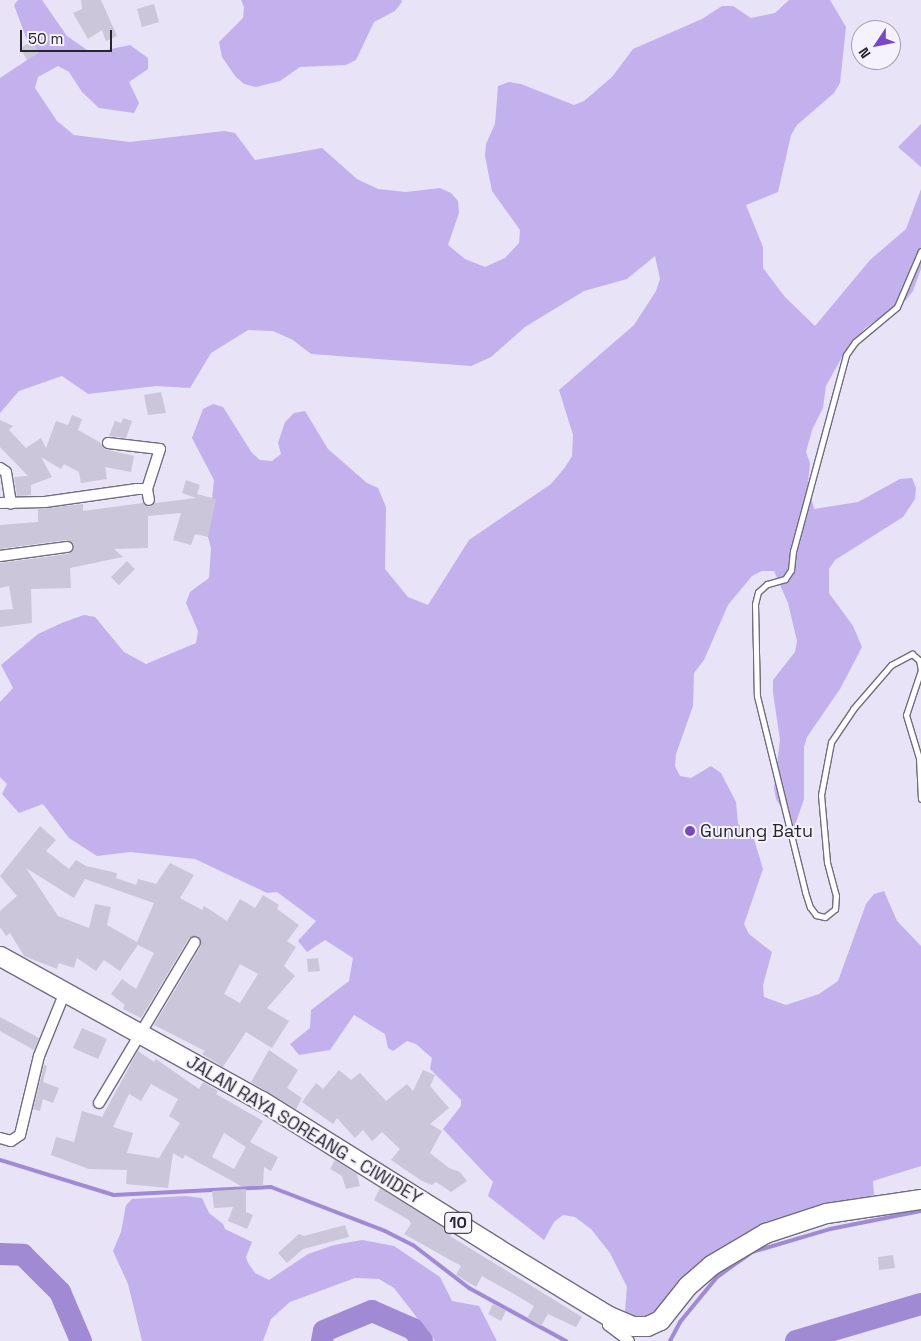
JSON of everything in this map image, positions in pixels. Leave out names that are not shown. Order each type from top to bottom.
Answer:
[{"type":"highway","name":"JALAN RAYA SOREANG - CIWIDEY","points":[[0,956],[270,1106],[609,1316],[632,1326],[647,1326],[660,1320],[687,1286],[711,1265],[765,1233],[826,1213],[921,1198]]},
{"type":"street","points":[[108,443],[160,449],[147,489],[149,500]]},
{"type":"street","points":[[0,468],[6,472],[5,503],[147,489]]},
{"type":"street","points":[[0,556],[67,547]]},
{"type":"street","points":[[99,1103],[195,942]]},
{"type":"street","points":[[0,1138],[11,1141],[20,1135],[41,1048],[65,992]]},
{"type":"street","points":[[609,1316],[608,1325],[629,1341]]},
{"type":"lane","points":[[921,251],[897,307],[855,342],[846,355],[793,551],[791,570],[785,579],[767,584],[758,592],[756,604],[757,696],[805,892],[810,907],[816,915],[825,916],[834,909],[836,896],[827,862],[821,795],[831,742],[853,709],[891,666],[912,654],[918,660],[921,670],[906,716],[919,758],[921,798]]},
{"type":"lane","points":[[906,716],[921,682]]},
{"type":"shaded area","points":[[18,0],[42,0],[67,36],[87,50],[97,52],[130,45],[148,58],[148,69],[129,82],[139,103],[134,113],[99,108],[82,92],[69,72],[58,66],[38,77],[35,88],[57,121],[74,135],[130,142],[224,131],[235,133],[255,160],[322,148],[357,179],[378,189],[406,192],[440,188],[451,193],[458,201],[459,213],[448,245],[465,259],[485,267],[505,258],[519,243],[520,230],[492,191],[485,156],[486,144],[495,124],[498,86],[509,82],[521,84],[574,105],[584,101],[612,77],[633,49],[702,19],[722,6],[733,6],[751,18],[775,13],[789,0],[830,0],[846,27],[840,83],[834,93],[797,125],[791,135],[778,192],[746,205],[763,247],[763,268],[785,297],[815,326],[870,260],[906,229],[921,189],[921,269],[913,291],[906,300],[865,328],[842,357],[826,386],[823,408],[812,430],[806,452],[810,463],[808,483],[814,509],[858,502],[900,479],[912,478],[916,488],[915,499],[903,517],[835,560],[829,569],[829,593],[853,626],[862,647],[840,689],[807,737],[804,747],[804,799],[794,828],[776,799],[774,788],[780,740],[773,693],[773,680],[795,652],[797,641],[788,603],[774,571],[762,571],[752,576],[728,605],[704,660],[694,673],[693,706],[676,754],[675,766],[680,776],[691,778],[711,766],[721,773],[736,802],[738,824],[754,839],[763,869],[744,924],[749,934],[772,952],[763,985],[764,997],[786,1005],[819,994],[838,981],[866,904],[874,894],[884,891],[897,921],[921,946],[921,1166],[873,1181],[874,1195],[736,1238],[661,1311],[631,1321],[625,1311],[627,1287],[610,1253],[591,1229],[575,1217],[563,1215],[554,1222],[544,1240],[488,1196],[493,1182],[443,1129],[461,1106],[461,1100],[430,1069],[432,1058],[416,1044],[407,1041],[393,1051],[388,1048],[385,1034],[354,1015],[330,1050],[299,1055],[290,1044],[310,1028],[311,1010],[349,981],[353,958],[325,940],[307,952],[298,941],[316,921],[277,892],[267,893],[195,859],[130,852],[97,856],[69,838],[43,804],[19,813],[2,794],[7,784],[0,777],[0,702],[13,688],[1,665],[38,634],[84,615],[95,617],[124,652],[146,664],[196,643],[198,631],[186,603],[190,592],[209,578],[211,548],[208,537],[214,480],[192,438],[203,409],[213,404],[223,407],[252,453],[260,460],[272,461],[281,454],[278,443],[285,422],[294,413],[305,411],[328,449],[367,483],[378,488],[386,507],[385,569],[408,597],[428,605],[469,540],[551,484],[566,466],[572,456],[573,435],[559,390],[634,325],[656,291],[660,279],[655,256],[627,279],[584,291],[525,327],[491,357],[471,366],[311,354],[293,340],[273,331],[248,330],[211,353],[190,388],[156,386],[88,394],[62,376],[19,391],[0,413],[0,78],[27,60],[31,51],[14,5]]},
{"type":"shaded area","points":[[241,0],[401,0],[402,2],[395,11],[374,22],[356,60],[346,65],[300,67],[280,81],[256,87],[244,84],[235,76],[222,57],[219,42],[243,18],[244,7]]},
{"type":"shaded area","points":[[921,124],[921,167],[898,147]]},
{"type":"shaded area","points":[[185,1196],[202,1198],[209,1213],[223,1224],[225,1229],[252,1242],[246,1257],[248,1263],[255,1273],[269,1280],[308,1254],[334,1245],[362,1240],[394,1246],[440,1277],[452,1301],[479,1306],[497,1341],[435,1341],[394,1288],[379,1279],[355,1278],[290,1302],[271,1319],[263,1341],[142,1341],[128,1284],[113,1251],[121,1232],[126,1205],[132,1199]]},
{"type":"building","points":[[81,0],[101,0],[117,36],[106,41],[102,30],[88,39],[73,13],[82,9]]},
{"type":"building","points":[[154,4],[159,22],[142,27],[137,9]]},
{"type":"building","points":[[32,41],[39,53],[27,60],[20,48]]},
{"type":"building","points":[[161,392],[166,413],[148,415],[144,395]]},
{"type":"building","points":[[72,415],[82,419],[78,430],[101,443],[104,449],[134,456],[131,472],[105,467],[107,479],[81,483],[79,472],[64,464],[61,469],[41,457],[52,477],[31,485],[31,495],[17,496],[14,477],[28,476],[0,447],[0,420],[13,426],[9,430],[26,448],[41,438],[46,448],[56,421],[68,425]]},
{"type":"building","points":[[123,418],[132,421],[126,438],[109,436],[115,421],[121,423]]},
{"type":"building","points":[[186,480],[200,485],[197,494],[216,499],[208,537],[195,534],[191,545],[173,540],[181,513],[148,516],[148,548],[114,549],[123,557],[70,568],[71,588],[31,589],[32,623],[0,627],[0,610],[13,609],[9,586],[0,588],[0,563],[68,554],[74,547],[66,540],[0,549],[0,525],[38,522],[38,509],[83,504],[83,511],[143,503],[150,507],[155,503],[196,498],[182,493]]},
{"type":"building","points":[[127,561],[135,569],[119,585],[111,577]]},
{"type":"building","points":[[40,826],[56,840],[46,851],[69,869],[76,860],[86,866],[117,873],[116,878],[136,885],[138,879],[156,884],[170,863],[194,875],[180,898],[202,910],[204,906],[227,921],[240,899],[255,908],[263,895],[279,905],[277,909],[299,925],[287,941],[296,947],[284,966],[295,976],[267,1008],[289,1021],[272,1048],[246,1032],[223,1067],[202,1054],[205,1051],[154,1025],[201,946],[198,936],[189,938],[141,1018],[123,1009],[125,1005],[111,994],[122,979],[136,989],[154,953],[138,945],[120,971],[104,960],[96,971],[77,958],[74,968],[59,963],[57,969],[24,956],[10,933],[6,936],[0,927],[0,911],[17,896],[0,876]],"holes":[[[26,868],[74,898],[85,879],[154,903],[137,942],[107,925],[111,907],[95,904],[89,928],[58,916]],[[240,964],[258,974],[240,1003],[224,994]]]},
{"type":"building","points":[[318,958],[320,971],[308,972],[307,959]]},
{"type":"building","points":[[0,1017],[39,1038],[34,1050],[0,1031]]},
{"type":"building","points":[[82,1028],[107,1039],[98,1059],[73,1048]]},
{"type":"building","points":[[269,1050],[298,1070],[287,1088],[302,1098],[296,1109],[251,1082]]},
{"type":"building","points":[[138,1051],[154,1062],[156,1059],[199,1089],[203,1082],[218,1091],[216,1094],[263,1121],[250,1142],[278,1157],[271,1171],[264,1167],[263,1186],[241,1186],[185,1155],[183,1159],[173,1153],[168,1188],[126,1184],[127,1170],[89,1169],[51,1155],[56,1137],[74,1142],[82,1111],[102,1117]],"holes":[[[151,1084],[178,1099],[169,1116],[180,1123],[159,1158],[127,1153],[133,1133],[113,1127],[129,1094],[141,1101]],[[224,1133],[246,1147],[234,1169],[212,1157]]]},
{"type":"building","points":[[44,1065],[47,1066],[43,1082],[59,1088],[53,1103],[43,1099],[40,1111],[33,1109]]},
{"type":"building","points":[[339,1070],[351,1080],[360,1073],[386,1101],[407,1084],[413,1091],[423,1070],[435,1075],[430,1086],[449,1108],[430,1124],[442,1131],[430,1153],[449,1168],[460,1172],[467,1181],[451,1192],[436,1182],[432,1185],[422,1181],[391,1160],[400,1149],[382,1132],[372,1141],[363,1130],[355,1138],[337,1118],[333,1124],[302,1102],[316,1083],[323,1089]]},
{"type":"building","points":[[335,1160],[357,1174],[360,1186],[346,1189],[342,1176],[330,1169]]},
{"type":"building","points":[[380,1188],[452,1233],[450,1236],[582,1317],[576,1327],[548,1314],[541,1326],[527,1318],[534,1306],[514,1294],[482,1276],[476,1287],[456,1275],[461,1266],[404,1234],[411,1224],[409,1220],[374,1200]]},
{"type":"building","points":[[246,1189],[246,1212],[253,1215],[247,1229],[228,1221],[233,1207],[214,1208],[212,1191]]},
{"type":"building","points":[[345,1225],[349,1237],[303,1249],[287,1263],[278,1253],[299,1234],[304,1236]]},
{"type":"building","points":[[893,1255],[895,1268],[879,1270],[878,1257]]},
{"type":"building","points":[[493,1304],[506,1311],[501,1321],[488,1314]]},
{"type":"waterway","points":[[0,1160],[114,1195],[271,1187],[385,1231],[413,1245],[469,1288],[566,1341]]},
{"type":"waterway","points":[[670,1341],[680,1322],[717,1277],[752,1252],[830,1229],[921,1211]]},
{"type":"waterway","points":[[0,1254],[23,1255],[60,1292],[81,1341]]},
{"type":"waterway","points":[[796,1341],[921,1304]]},
{"type":"waterway","points":[[322,1341],[324,1331],[372,1311],[413,1329],[422,1341]]},
{"type":"place","name":"Gunung Batu","points":[[690,831]]}]
